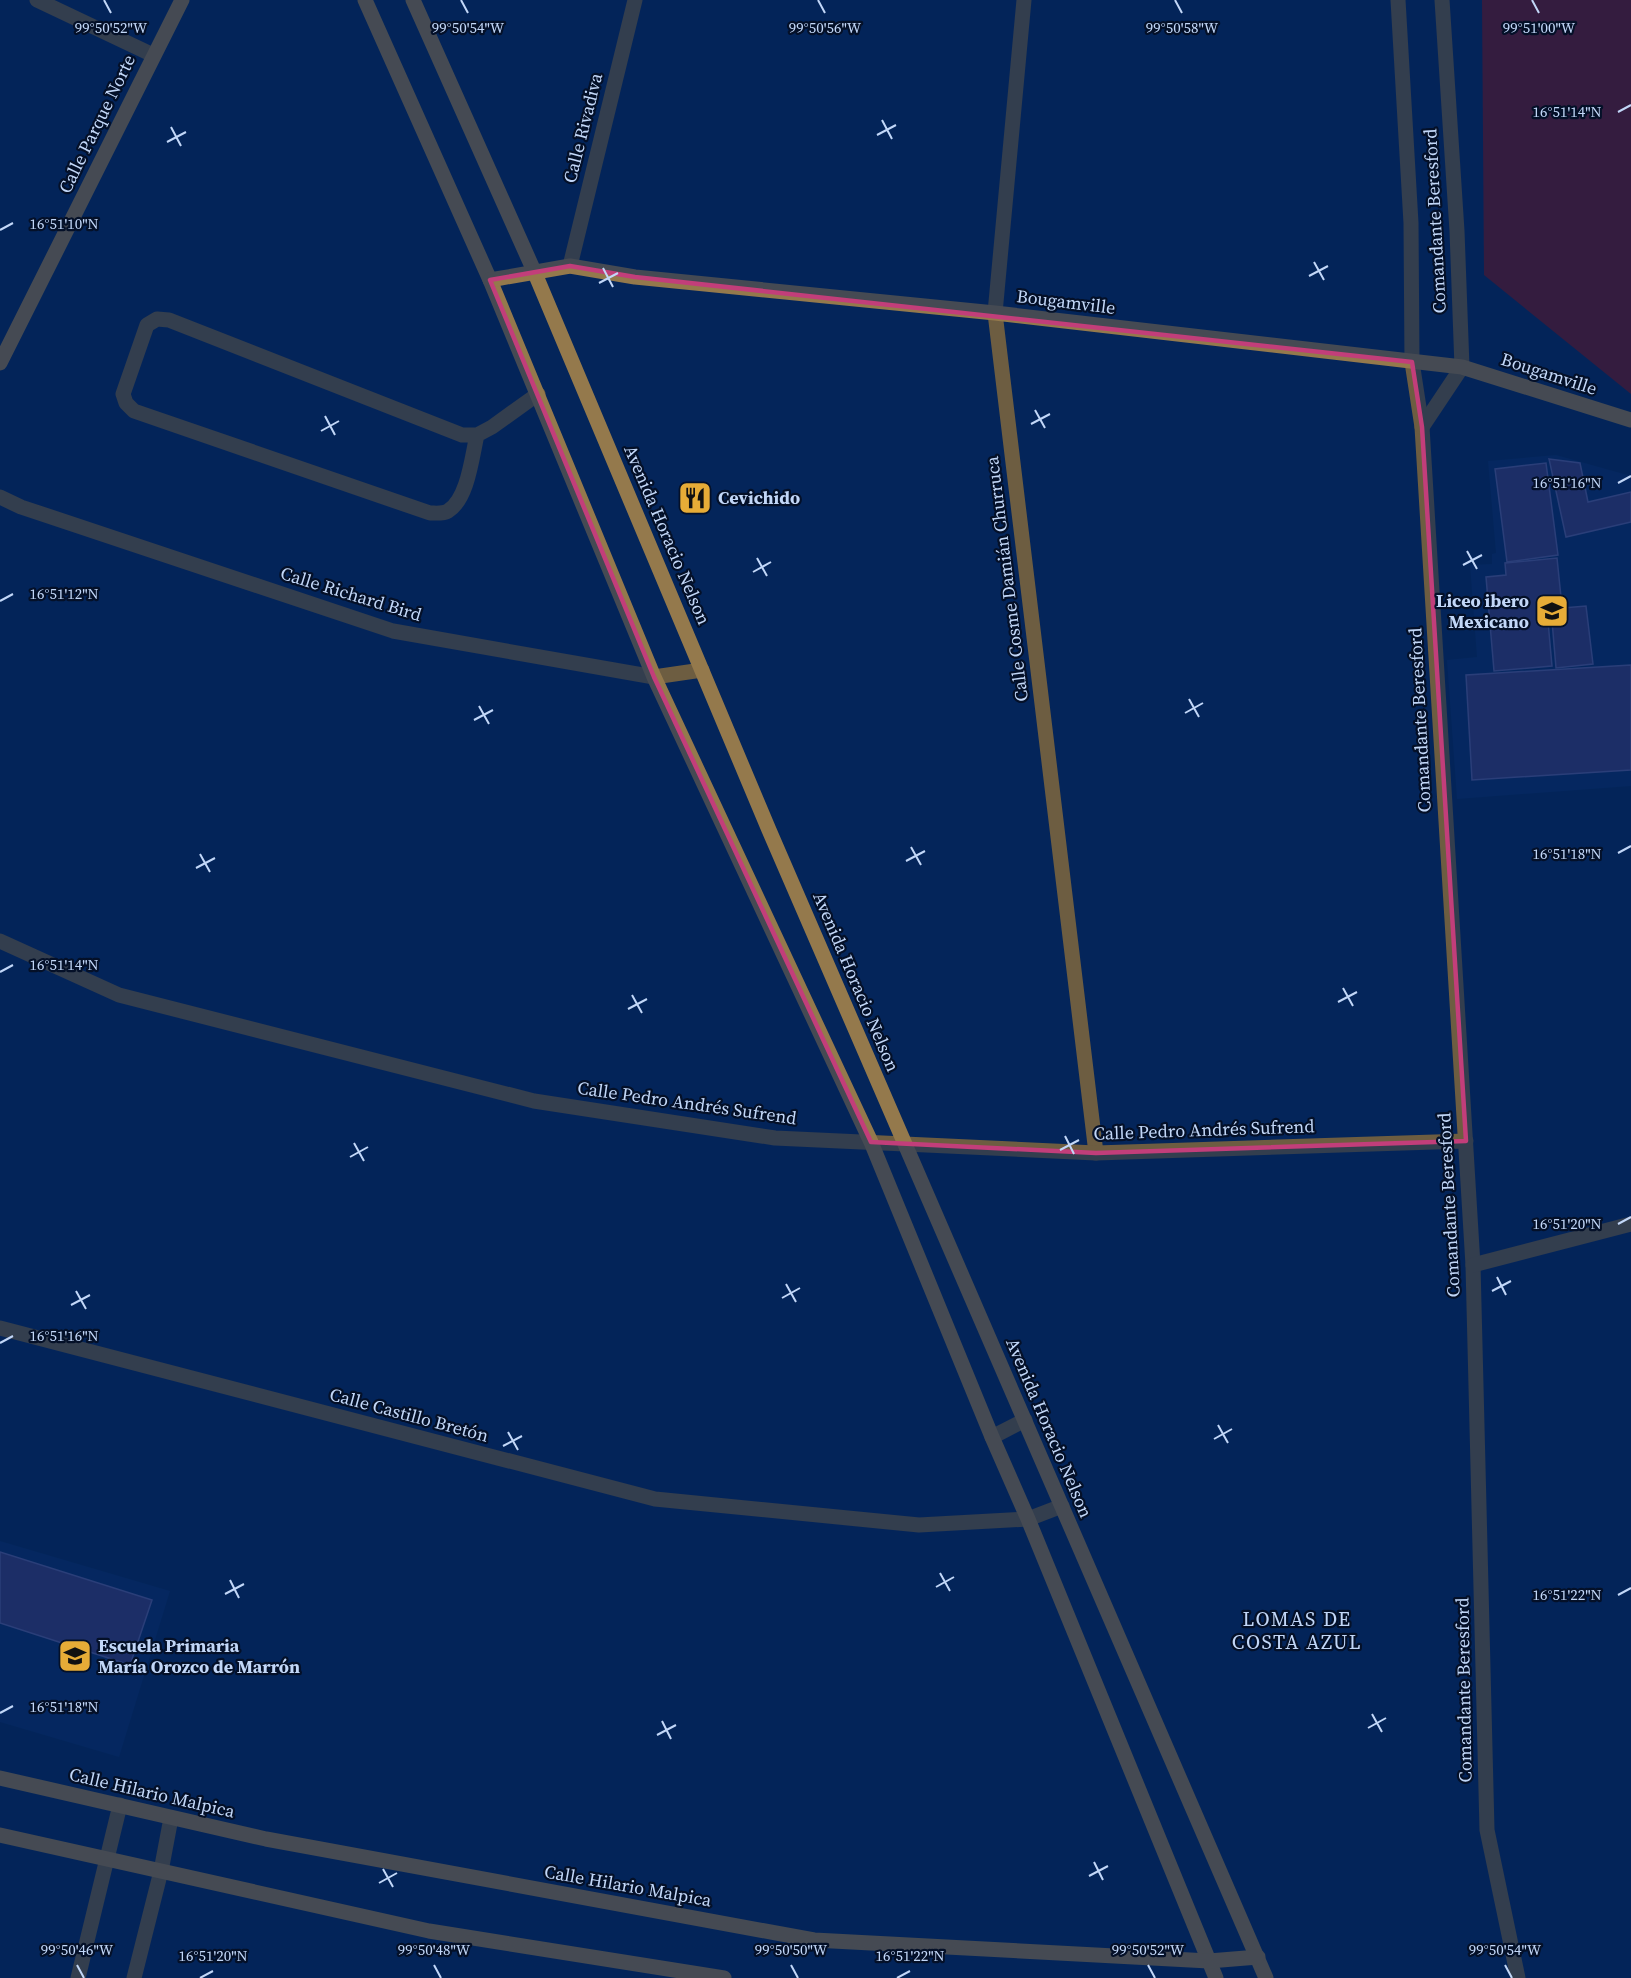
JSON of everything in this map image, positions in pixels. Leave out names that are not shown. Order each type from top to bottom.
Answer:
[{"type":"street","points":[[37,0],[153,55]]},
{"type":"street","name":"Calle Parque Norte","points":[[0,363],[182,0]]},
{"type":"street","points":[[365,0],[490,280],[654,676],[871,1142],[1216,1978]]},
{"type":"street","name":"Avenida Horacio Nelson","points":[[413,0],[534,271],[702,670],[1266,1978]]},
{"type":"street","name":"Calle Rivadiva","points":[[570,266],[635,0]]},
{"type":"street","name":"Calle Cosme Damián Churruca","points":[[1024,0],[995,313],[1096,1153]]},
{"type":"street","name":"Comandante Beresford","points":[[1398,0],[1411,223],[1412,362],[1422,427],[1473,1266],[1487,1830],[1518,1978]]},
{"type":"street","name":"Comandante Beresford","points":[[1442,0],[1457,231],[1462,367]]},
{"type":"street","name":"Bougamville","points":[[490,280],[570,266],[635,277],[995,313],[1462,367],[1631,420]]},
{"type":"street","points":[[477,435],[464,491],[458,502],[442,513],[429,513],[134,411],[126,404],[123,394],[147,325],[157,319],[169,320],[462,435],[477,435],[492,427],[538,394]]},
{"type":"street","points":[[1422,427],[1462,367]]},
{"type":"street","name":"Calle Richard Bird","points":[[0,497],[21,507],[393,632],[654,676],[702,670]]},
{"type":"street","name":"Calle Pedro Andrés Sufrend","points":[[0,941],[119,995],[534,1101],[775,1138],[1096,1153],[1466,1141]]},
{"type":"street","points":[[1473,1266],[1631,1224]]},
{"type":"street","name":"Calle Castillo Bretón","points":[[0,1328],[655,1499],[919,1525],[1028,1518],[1062,1506]]},
{"type":"street","points":[[992,1437],[1025,1420]]},
{"type":"street","name":"Calle Hilario Malpica","points":[[0,1778],[266,1839],[814,1940],[1209,1961],[1258,1957]]},
{"type":"street","points":[[78,1978],[120,1805]]},
{"type":"street","points":[[134,1978],[161,1870],[171,1818]]},
{"type":"street","points":[[0,1835],[429,1931],[724,1978]]},
{"type":"highlighted area","points":[[570,266],[635,277],[1412,362],[1422,427],[1466,1141],[1096,1153],[871,1142],[654,677],[490,280]]},
{"type":"shaded area","points":[[1482,0],[1631,0],[1631,394],[1484,275]]},
{"type":"shaded area","name":"Liceo ibero Mexicano","points":[[1556,455],[1631,476],[1631,786],[1457,799],[1447,660],[1477,657],[1470,565],[1492,564],[1492,554],[1496,553],[1488,461]]},
{"type":"shaded area","name":"Escuela Primaria María Orozco de Marrón","points":[[0,1541],[170,1591],[119,1757],[0,1722]]},
{"type":"building","points":[[1549,459],[1580,463],[1588,502],[1631,492],[1631,522],[1566,537]]},
{"type":"building","points":[[1546,463],[1558,555],[1507,562],[1495,469]]},
{"type":"building","points":[[1557,558],[1561,597],[1546,599],[1552,666],[1494,671],[1486,577],[1506,575],[1505,563]]},
{"type":"building","points":[[1586,606],[1593,664],[1556,668],[1551,609]]},
{"type":"building","points":[[1631,665],[1631,770],[1472,780],[1466,675]]},
{"type":"building","points":[[0,1552],[152,1600],[130,1665],[0,1623]]},
{"type":"place","name":"Cevichido","points":[[695,498]]},
{"type":"place","name":"Liceo ibero Mexicano","points":[[1552,611]]},
{"type":"place","name":"Escuela Primaria María Orozco de Marrón","points":[[75,1656]]},
{"type":"district","name":"LOMAS DE COSTA AZUL","points":[[1297,1630]]}]
